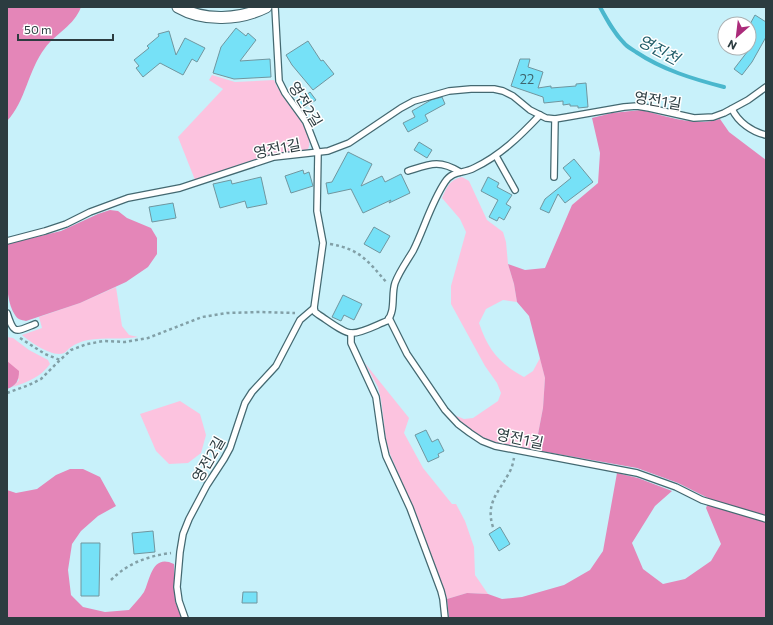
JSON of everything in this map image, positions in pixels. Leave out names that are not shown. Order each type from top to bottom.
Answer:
[{"type":"street","points":[[178,7],[201,16],[222,18],[242,16],[266,7]]},
{"type":"lane","name":"영전2길","points":[[185,618],[179,601],[177,587],[180,552],[183,534],[188,519],[230,448],[245,402],[256,387],[276,366],[300,320],[314,308],[323,243],[317,211],[318,153],[306,122],[284,93],[279,81],[275,7]]},
{"type":"lane","name":"영전1길","points":[[7,241],[66,224],[109,204],[128,198],[180,188],[274,157],[318,153],[333,150],[349,142],[401,108],[414,102],[449,91],[471,88],[503,91],[530,110],[546,118],[555,119],[637,106],[694,118],[713,117],[732,109],[766,87]]},
{"type":"lane","points":[[732,109],[734,114],[747,127],[753,131],[766,135]]},
{"type":"lane","points":[[314,308],[315,312],[319,315],[344,331],[351,333],[387,321],[393,302],[395,283],[413,251],[445,183],[454,174],[468,171],[496,156],[513,143],[540,115]]},
{"type":"lane","points":[[554,177],[555,119]]},
{"type":"lane","points":[[496,156],[515,190]]},
{"type":"lane","points":[[408,171],[426,166],[444,164],[460,172]]},
{"type":"lane","points":[[7,313],[12,328],[18,331],[35,324]]},
{"type":"lane","name":"영전1길","points":[[389,318],[407,354],[445,410],[458,424],[482,441],[495,446],[637,473],[676,487],[702,500],[766,519]]},
{"type":"lane","points":[[351,333],[350,338],[376,397],[386,456],[410,508],[438,583],[443,600],[445,618]]},
{"type":"path","points":[[323,243],[343,246],[358,253],[394,290]]},
{"type":"path","points":[[7,393],[41,379],[71,350],[87,344],[104,341],[125,342],[148,338],[202,317],[227,313],[307,313]]},
{"type":"path","points":[[12,328],[17,336],[28,344],[45,354],[60,360]]},
{"type":"path","points":[[493,527],[490,513],[491,505],[510,470],[516,450]]},
{"type":"path","points":[[111,580],[120,571],[149,557],[180,552]]},
{"type":"shaded area","points":[[7,7],[81,7],[74,19],[49,43],[39,57],[19,104],[7,121]]},
{"type":"shaded area","points":[[212,75],[235,82],[274,80],[278,89],[305,127],[308,135],[308,149],[304,151],[284,152],[259,158],[195,180],[178,137],[223,89],[209,80]]},
{"type":"shaded area","points":[[641,110],[680,120],[700,122],[720,119],[729,132],[766,160],[766,618],[449,618],[447,599],[467,593],[488,594],[502,599],[522,597],[564,585],[590,570],[603,551],[617,473],[638,478],[672,491],[655,506],[632,543],[643,569],[663,584],[685,579],[711,561],[721,544],[706,508],[710,499],[678,483],[637,468],[535,450],[543,408],[545,378],[529,316],[517,302],[514,284],[508,264],[525,270],[545,268],[572,205],[598,183],[600,153],[592,118],[612,113]]},
{"type":"shaded area","points":[[462,177],[469,181],[487,220],[503,232],[506,242],[508,264],[514,284],[517,302],[503,300],[486,309],[479,323],[486,341],[496,355],[508,367],[524,377],[533,371],[540,358],[545,378],[543,408],[535,450],[504,444],[482,437],[472,431],[454,415],[464,419],[473,418],[498,401],[501,393],[497,383],[485,366],[451,304],[451,286],[466,232],[460,219],[442,198],[451,182]]},
{"type":"shaded area","points":[[110,210],[118,211],[127,218],[151,228],[157,238],[157,254],[148,267],[126,282],[80,303],[26,321],[17,317],[11,308],[9,300],[7,244],[61,231]]},
{"type":"shaded area","points":[[116,287],[122,326],[129,335],[138,337],[88,340],[75,345],[64,353],[59,354],[42,348],[22,335],[42,328],[39,317],[80,303]]},
{"type":"shaded area","points":[[7,337],[13,338],[29,350],[48,360],[50,364],[38,376],[13,387],[19,380],[7,361]]},
{"type":"shaded area","points":[[7,361],[19,371],[16,383],[7,389]]},
{"type":"shaded area","points":[[364,362],[409,418],[404,433],[423,468],[452,504],[456,504],[465,521],[474,547],[475,575],[488,594],[467,593],[447,599],[421,527],[390,454],[386,440],[378,387]]},
{"type":"shaded area","points":[[180,401],[200,414],[206,435],[201,453],[188,463],[169,464],[156,451],[140,414]]},
{"type":"shaded area","points":[[70,469],[83,469],[100,477],[116,506],[98,516],[81,531],[72,544],[68,570],[71,595],[83,607],[105,612],[129,610],[144,592],[150,575],[156,565],[161,562],[167,562],[174,564],[175,601],[182,618],[7,618],[7,490],[16,493],[37,489],[56,475]]},
{"type":"building","points":[[757,16],[766,22],[766,37],[757,53]]},
{"type":"building","points":[[236,28],[246,36],[248,33],[256,40],[240,61],[270,59],[271,77],[234,79],[213,73],[221,47]]},
{"type":"building","points":[[169,31],[176,55],[185,38],[205,48],[197,62],[192,59],[183,75],[160,63],[143,77],[136,68],[139,66],[134,60],[149,48],[147,46],[159,36],[158,34]]},
{"type":"building","points":[[308,41],[321,61],[323,60],[334,74],[313,90],[292,65],[286,55]]},
{"type":"building","points":[[744,56],[755,56],[742,75],[734,69]]},
{"type":"building","points":[[520,59],[530,59],[528,67],[543,72],[538,88],[551,86],[551,88],[576,86],[576,84],[586,83],[588,107],[578,108],[578,106],[570,106],[570,104],[563,105],[563,101],[544,103],[543,97],[511,86]]},
{"type":"building","points":[[310,92],[316,100],[302,109],[297,102]]},
{"type":"building","points":[[442,97],[445,104],[425,115],[428,121],[408,132],[403,123],[415,117],[412,111],[431,100]]},
{"type":"building","points":[[419,142],[432,150],[427,158],[414,150]]},
{"type":"building","points":[[348,152],[372,164],[361,186],[382,176],[385,182],[401,174],[410,193],[363,213],[351,189],[328,194],[326,183],[332,182]]},
{"type":"building","points":[[574,159],[593,182],[565,203],[558,194],[549,213],[540,209],[545,199],[571,178],[563,168]]},
{"type":"building","points":[[303,170],[304,174],[309,172],[313,186],[291,193],[285,176]]},
{"type":"building","points":[[261,177],[267,204],[247,208],[245,201],[220,208],[213,184],[231,180],[232,184]]},
{"type":"building","points":[[488,177],[499,183],[497,187],[512,195],[506,204],[511,207],[504,220],[499,217],[497,221],[489,217],[498,200],[481,191]]},
{"type":"building","points":[[173,203],[176,218],[152,222],[149,207]]},
{"type":"building","points":[[374,227],[390,236],[380,253],[364,244]]},
{"type":"building","points":[[343,295],[362,304],[354,320],[344,315],[341,321],[332,317]]},
{"type":"building","points":[[426,430],[432,442],[438,439],[444,451],[438,454],[439,457],[428,462],[415,435]]},
{"type":"building","points":[[500,527],[510,544],[499,551],[489,534]]},
{"type":"building","points":[[153,531],[155,552],[134,554],[132,533]]},
{"type":"building","points":[[81,543],[100,543],[99,596],[81,596]]},
{"type":"building","points":[[243,592],[257,592],[257,603],[242,603]]},
{"type":"waterway","name":"영진천","points":[[600,7],[617,35],[627,46],[636,52],[657,64],[678,73],[724,87]]}]
